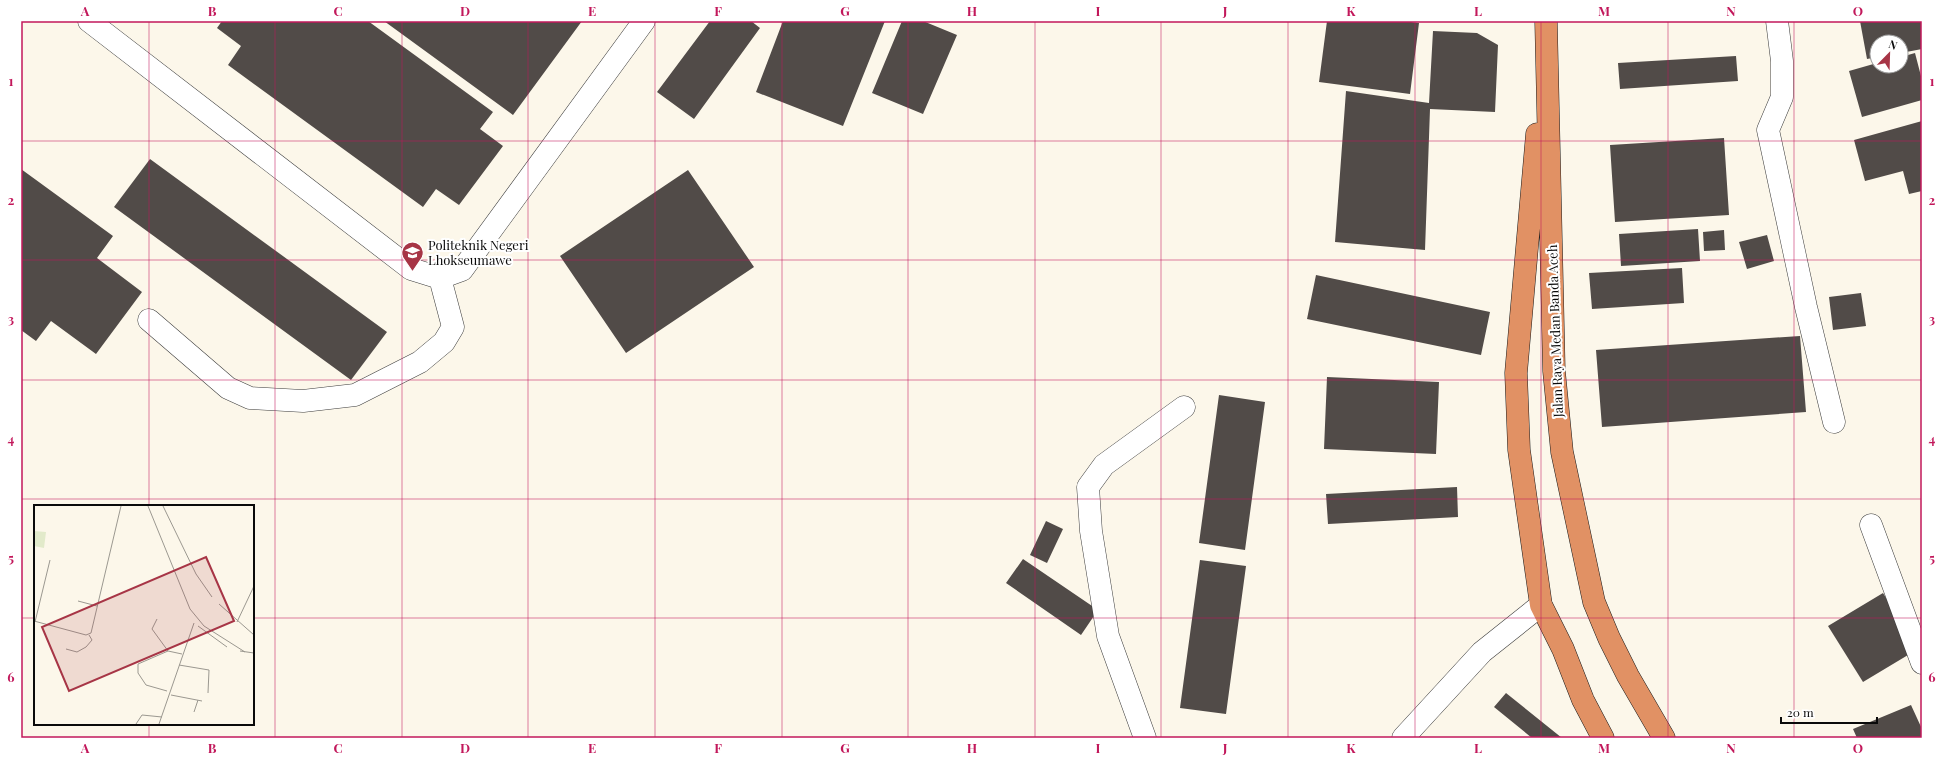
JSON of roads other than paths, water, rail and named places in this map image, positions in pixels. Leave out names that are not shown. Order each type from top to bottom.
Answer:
[{"type":"highway","name":"Jalan Raya Medan Banda Aceh","points":[[1546,23],[1516,373],[1519,450],[1541,605],[1563,649],[1582,700],[1603,738]]},
{"type":"highway","name":"Jalan Raya Medan Banda Aceh","points":[[1546,23],[1554,371],[1562,452],[1594,602],[1609,638],[1628,676],[1664,738]]},
{"type":"street","points":[[89,21],[411,269],[440,278],[462,270],[643,21]]},
{"type":"street","points":[[1777,21],[1782,60],[1782,97],[1768,130],[1806,307],[1834,422]]},
{"type":"street","points":[[149,320],[228,388],[250,398],[302,401],[355,395],[420,362],[444,342],[453,327],[440,278]]},
{"type":"street","points":[[1145,738],[1108,636],[1091,531],[1088,487],[1104,465],[1184,407]]},
{"type":"street","points":[[1871,525],[1922,664]]},
{"type":"street","points":[[1403,738],[1482,652],[1541,605]]},
{"type":"place","name":"Politeknik Negeri Lhokseumawe","points":[[412,272]]}]
